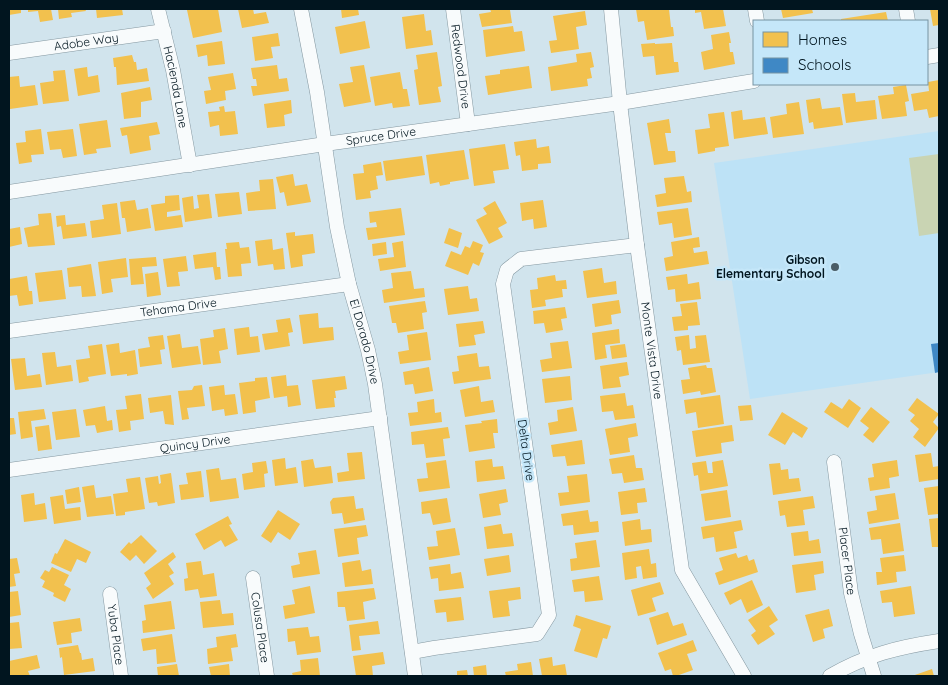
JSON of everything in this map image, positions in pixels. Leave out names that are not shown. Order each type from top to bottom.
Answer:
[{"type":"street","name":"Hacienda Lane","points":[[158,9],[173,70],[190,165]]},
{"type":"street","name":"El Dorado Drive","points":[[301,9],[317,92],[337,227],[349,284],[368,350],[375,384],[416,676]]},
{"type":"street","name":"Redwood Drive","points":[[453,9],[468,124]]},
{"type":"street","name":"Monte Vista Drive","points":[[611,9],[637,246],[682,570],[744,676]]},
{"type":"street","name":"Adobe Way","points":[[9,53],[164,31]]},
{"type":"street","name":"Spruce Drive","points":[[9,192],[325,144],[620,103],[753,81]]},
{"type":"street","name":"Delta Drive","points":[[412,652],[537,634],[549,615],[503,284],[508,270],[521,259],[637,246]]},
{"type":"street","name":"Tehama Drive","points":[[9,330],[349,284]]},
{"type":"street","name":"Quincy Drive","points":[[9,470],[380,418]]},
{"type":"street","name":"Placer Place","points":[[834,462],[851,593],[874,676]]},
{"type":"street","name":"Colusa Place","points":[[253,578],[267,676]]},
{"type":"street","name":"Yuba Place","points":[[110,594],[121,676]]},
{"type":"street","points":[[830,676],[868,657],[902,647],[939,641]]},
{"type":"shaded area","name":"Gibson Elementary School","points":[[939,131],[939,372],[750,399],[714,163]]},
{"type":"green space","points":[[939,154],[939,233],[919,236],[909,158]]},
{"type":"building: Homes","points":[[9,9],[21,9],[21,13],[9,15]]},
{"type":"building: Homes","points":[[28,9],[51,9],[53,20],[40,22],[38,11],[28,12]]},
{"type":"building: Homes","points":[[58,9],[85,9],[86,11],[71,13],[72,17],[59,19]]},
{"type":"building: Homes","points":[[96,9],[122,9],[123,15],[97,18]]},
{"type":"building: Homes","points":[[218,9],[222,32],[193,38],[187,10]]},
{"type":"building: Homes","points":[[238,9],[253,9],[254,14],[266,12],[269,23],[242,28]]},
{"type":"building: Homes","points":[[341,9],[358,9],[359,15],[342,18]]},
{"type":"building: Homes","points":[[490,9],[510,10],[512,23],[482,27],[479,14],[491,12]]},
{"type":"building: Homes","points":[[636,9],[669,9],[674,36],[647,40],[644,21],[638,22]]},
{"type":"building: Homes","points":[[695,9],[723,9],[726,26],[704,29],[701,12],[695,13]]},
{"type":"building: Homes","points":[[781,9],[812,9],[813,13],[783,18]]},
{"type":"building: Homes","points":[[930,9],[939,9],[939,25],[933,26]]},
{"type":"building: Homes","points":[[585,11],[587,25],[576,27],[579,49],[551,53],[549,41],[557,40],[553,16]]},
{"type":"building: Homes","points":[[886,12],[888,20],[841,20]]},
{"type":"building: Homes","points":[[424,14],[426,31],[431,30],[433,45],[406,49],[402,17]]},
{"type":"building: Homes","points":[[365,21],[370,48],[340,54],[335,27]]},
{"type":"building: Homes","points":[[513,26],[514,32],[522,31],[525,51],[486,57],[483,30]]},
{"type":"building: Homes","points":[[729,32],[730,52],[733,52],[735,64],[704,70],[701,52],[713,49],[711,35]]},
{"type":"building: Homes","points":[[278,33],[280,46],[271,47],[273,58],[255,61],[252,37]]},
{"type":"building: Homes","points":[[222,41],[225,64],[208,66],[207,55],[198,57],[196,45]]},
{"type":"building: Homes","points":[[672,43],[674,62],[678,62],[679,72],[656,75],[654,56],[643,57],[641,44]]},
{"type":"building: Homes","points":[[437,52],[442,86],[438,87],[441,102],[419,105],[414,70],[418,69],[416,55]]},
{"type":"building: Homes","points":[[591,52],[594,67],[590,68],[592,78],[587,79],[588,86],[551,91],[548,67],[577,62],[576,54]]},
{"type":"building: Homes","points":[[132,55],[134,62],[136,62],[137,70],[147,68],[149,81],[117,85],[116,67],[114,67],[113,58]]},
{"type":"building: Homes","points":[[277,65],[279,79],[287,78],[289,91],[253,96],[251,86],[257,86],[256,79],[253,79],[251,68]]},
{"type":"building: Homes","points":[[364,65],[371,102],[344,107],[339,84],[353,82],[350,67]]},
{"type":"building: Homes","points":[[529,66],[532,88],[488,95],[485,76],[500,74],[500,70]]},
{"type":"building: Homes","points":[[87,67],[88,77],[98,75],[100,92],[78,96],[74,69]]},
{"type":"building: Homes","points":[[65,70],[69,101],[43,104],[40,83],[54,81],[53,71]]},
{"type":"building: Homes","points":[[400,72],[403,89],[407,89],[410,106],[393,108],[392,103],[375,106],[370,77]]},
{"type":"building: Homes","points":[[233,73],[236,89],[225,91],[226,100],[206,104],[204,91],[211,90],[208,77]]},
{"type":"building: Homes","points":[[19,76],[20,87],[35,85],[38,105],[10,109],[9,77]]},
{"type":"building: Homes","points":[[939,80],[939,116],[929,118],[927,109],[914,111],[911,94],[929,91],[928,82]]},
{"type":"building: Homes","points":[[906,85],[909,101],[905,102],[907,116],[882,119],[878,96],[894,94],[893,87]]},
{"type":"building: Homes","points":[[150,87],[152,100],[141,102],[141,117],[124,119],[121,93]]},
{"type":"building: Homes","points":[[855,93],[856,102],[875,100],[877,119],[846,123],[842,94]]},
{"type":"building: Homes","points":[[820,98],[822,109],[840,107],[843,125],[814,129],[813,122],[809,123],[806,100]]},
{"type":"building: Homes","points":[[291,100],[292,113],[284,115],[285,126],[267,128],[264,104]]},
{"type":"building: Homes","points":[[799,102],[804,134],[773,138],[770,117],[787,114],[786,104]]},
{"type":"building: Homes","points":[[224,106],[225,112],[235,111],[238,134],[220,136],[219,125],[210,127],[208,112],[220,111],[219,107]]},
{"type":"building: Homes","points":[[742,110],[743,120],[765,117],[768,134],[734,139],[731,112]]},
{"type":"building: Homes","points":[[724,112],[729,146],[715,148],[715,151],[698,154],[695,130],[710,128],[708,114]]},
{"type":"building: Homes","points":[[669,119],[671,133],[665,133],[668,151],[675,151],[676,162],[654,165],[647,123]]},
{"type":"building: Homes","points":[[107,120],[111,147],[96,149],[97,153],[84,155],[79,124]]},
{"type":"building: Homes","points":[[157,122],[160,134],[149,136],[151,150],[130,154],[127,135],[122,136],[120,128]]},
{"type":"building: Homes","points":[[41,129],[44,154],[31,155],[32,162],[19,164],[16,143],[26,142],[25,131]]},
{"type":"building: Homes","points":[[73,129],[77,156],[63,158],[61,149],[50,150],[47,132]]},
{"type":"building: Homes","points":[[536,139],[537,148],[549,146],[551,163],[538,164],[538,169],[522,171],[520,155],[516,156],[514,142]]},
{"type":"building: Homes","points":[[505,144],[509,169],[493,171],[495,183],[474,186],[469,149]]},
{"type":"building: Homes","points":[[464,150],[469,179],[450,182],[450,184],[440,186],[439,182],[430,184],[426,155]]},
{"type":"building: Homes","points":[[422,156],[425,175],[386,181],[383,161]]},
{"type":"building: Homes","points":[[381,162],[383,175],[376,176],[378,189],[370,191],[371,198],[356,200],[353,174],[364,173],[363,165]]},
{"type":"building: Homes","points":[[293,174],[295,186],[307,184],[311,202],[287,206],[284,192],[280,193],[276,177]]},
{"type":"building: Homes","points":[[684,176],[687,192],[691,191],[692,202],[657,207],[655,195],[666,193],[664,178]]},
{"type":"building: Homes","points":[[273,179],[276,209],[248,211],[246,193],[260,191],[259,180]]},
{"type":"building: Homes","points":[[239,192],[242,214],[218,217],[215,194]]},
{"type":"building: Homes","points":[[209,194],[212,218],[185,222],[182,198],[193,196],[194,209],[199,208],[197,195]]},
{"type":"building: Homes","points":[[179,195],[180,210],[167,212],[167,217],[181,215],[183,227],[155,231],[151,205],[165,203],[165,196]]},
{"type":"building: Homes","points":[[135,200],[137,210],[148,208],[151,228],[127,232],[125,218],[122,218],[120,202]]},
{"type":"building: Homes","points":[[543,200],[547,227],[534,229],[533,219],[522,221],[520,203]]},
{"type":"building: Homes","points":[[495,201],[507,223],[498,228],[503,237],[489,244],[476,220],[487,214],[483,208]]},
{"type":"building: Homes","points":[[117,203],[121,234],[92,238],[90,221],[104,219],[102,205]]},
{"type":"building: Homes","points":[[401,208],[405,235],[368,240],[366,228],[377,227],[376,222],[370,223],[369,212]]},
{"type":"building: Homes","points":[[688,208],[692,235],[674,238],[672,223],[659,225],[657,212]]},
{"type":"building: Homes","points":[[51,213],[55,245],[28,247],[24,228],[39,225],[38,214]]},
{"type":"building: Homes","points":[[65,215],[66,225],[85,223],[87,236],[63,239],[61,226],[57,227],[56,216]]},
{"type":"building: Homes","points":[[20,227],[22,244],[9,247],[9,229]]},
{"type":"building: Homes","points":[[449,228],[462,233],[458,248],[444,243]]},
{"type":"building: Homes","points":[[295,232],[295,236],[313,234],[315,253],[302,255],[303,266],[291,268],[286,233]]},
{"type":"building: Homes","points":[[699,237],[700,247],[693,248],[694,253],[707,251],[709,264],[666,271],[664,258],[673,256],[671,242]]},
{"type":"building: Homes","points":[[272,239],[273,250],[283,248],[285,269],[274,270],[273,264],[258,266],[255,241]]},
{"type":"building: Homes","points":[[403,241],[406,267],[380,271],[378,259],[394,257],[392,243]]},
{"type":"building: Homes","points":[[473,241],[483,245],[480,252],[484,253],[479,266],[473,263],[468,275],[445,266],[451,251],[461,255],[465,246],[470,248]]},
{"type":"building: Homes","points":[[239,242],[240,248],[249,247],[251,263],[241,264],[242,276],[228,277],[226,243]]},
{"type":"building: Homes","points":[[386,242],[387,254],[373,256],[372,244]]},
{"type":"building: Homes","points":[[216,252],[217,267],[220,267],[221,279],[215,280],[213,267],[195,269],[193,255]]},
{"type":"building: Homes","points":[[186,256],[188,271],[178,272],[180,286],[167,287],[163,259]]},
{"type":"building: Homes","points":[[156,257],[157,266],[142,267],[144,284],[131,285],[129,259]]},
{"type":"building: Homes","points":[[126,258],[128,277],[111,279],[113,292],[102,294],[98,262]]},
{"type":"building: Homes","points":[[91,264],[96,296],[82,297],[81,286],[69,287],[67,268]]},
{"type":"building: Homes","points":[[602,268],[604,283],[616,281],[617,294],[587,298],[583,271]]},
{"type":"building: Homes","points":[[62,270],[66,299],[39,302],[35,273]]},
{"type":"building: Homes","points":[[411,271],[414,289],[424,288],[425,297],[384,303],[382,290],[393,288],[391,273]]},
{"type":"building: Homes","points":[[158,272],[161,295],[147,297],[145,274]]},
{"type":"building: Homes","points":[[687,274],[688,284],[699,282],[701,299],[676,302],[675,289],[668,290],[666,277]]},
{"type":"building: Homes","points":[[555,275],[556,281],[566,280],[567,289],[562,289],[563,297],[545,300],[546,306],[532,308],[530,290],[538,289],[537,278]]},
{"type":"building: Homes","points":[[27,276],[29,291],[32,291],[33,304],[19,306],[17,295],[9,296],[9,279]]},
{"type":"building: Homes","points":[[468,286],[470,299],[477,298],[479,311],[448,315],[444,289]]},
{"type":"building: Homes","points":[[619,300],[621,313],[611,315],[612,324],[595,327],[592,304]]},
{"type":"building: Homes","points":[[425,301],[427,312],[422,313],[424,329],[398,333],[396,323],[392,323],[389,306]]},
{"type":"building: Homes","points":[[697,302],[700,325],[688,326],[688,330],[674,331],[672,317],[682,316],[680,304]]},
{"type":"building: Homes","points":[[565,307],[567,318],[561,319],[563,330],[546,333],[544,323],[534,324],[533,311]]},
{"type":"building: Homes","points":[[318,313],[319,328],[333,327],[334,340],[303,344],[299,315]]},
{"type":"building: Homes","points":[[290,318],[293,332],[288,333],[290,346],[265,350],[262,334],[278,332],[276,320]]},
{"type":"building: Homes","points":[[483,321],[485,333],[474,335],[476,345],[459,347],[456,324]]},
{"type":"building: Homes","points":[[249,327],[250,337],[258,336],[260,352],[237,355],[234,329]]},
{"type":"building: Homes","points":[[225,328],[228,349],[219,351],[221,363],[203,365],[200,339],[214,337],[213,330]]},
{"type":"building: Homes","points":[[619,329],[620,343],[605,345],[607,358],[595,360],[592,333]]},
{"type":"building: Homes","points":[[427,332],[431,360],[400,364],[398,352],[409,350],[407,335]]},
{"type":"building: Homes","points":[[180,334],[182,348],[198,346],[201,364],[172,368],[167,336]]},
{"type":"building: Homes","points":[[163,335],[165,349],[160,350],[162,364],[140,367],[138,349],[150,347],[148,337]]},
{"type":"building: Homes","points":[[689,335],[690,349],[696,348],[695,336],[706,335],[710,362],[683,365],[681,350],[677,351],[675,337]]},
{"type":"building: Homes","points":[[568,341],[572,368],[542,372],[540,360],[552,358],[550,343]]},
{"type":"building: Homes","points":[[119,343],[120,353],[135,350],[138,374],[111,376],[106,345]]},
{"type":"building: Homes","points":[[102,344],[106,374],[88,377],[89,381],[79,383],[76,360],[90,358],[88,346]]},
{"type":"building: Homes","points":[[625,344],[627,357],[612,359],[610,346]]},
{"type":"building: Homes","points":[[55,352],[57,367],[71,365],[73,381],[46,385],[42,353]]},
{"type":"building: Homes","points":[[477,353],[479,367],[489,366],[491,379],[454,384],[452,372],[459,371],[457,356]]},
{"type":"building: Homes","points":[[25,358],[27,376],[40,374],[42,387],[15,390],[11,359]]},
{"type":"building: Homes","points":[[627,362],[629,375],[619,377],[621,387],[603,389],[600,366]]},
{"type":"building: Homes","points":[[706,365],[707,368],[712,368],[716,392],[701,395],[700,391],[683,394],[681,380],[690,379],[688,368]]},
{"type":"building: Homes","points":[[429,367],[433,391],[415,394],[413,384],[405,385],[403,372]]},
{"type":"building: Homes","points":[[286,375],[287,386],[298,385],[301,405],[288,407],[287,396],[274,398],[271,377]]},
{"type":"building: Homes","points":[[345,376],[347,389],[335,391],[335,407],[316,409],[312,380]]},
{"type":"building: Homes","points":[[570,376],[572,400],[545,403],[542,379]]},
{"type":"building: Homes","points":[[267,377],[270,398],[255,401],[256,412],[243,414],[239,383],[255,381],[255,378]]},
{"type":"building: Homes","points":[[202,385],[205,406],[187,408],[189,419],[182,420],[178,391],[192,390],[194,386]]},
{"type":"building: Homes","points":[[224,385],[225,395],[235,394],[238,414],[225,416],[224,409],[212,411],[209,387]]},
{"type":"building: Homes","points":[[479,386],[481,402],[493,400],[495,412],[465,417],[460,390]]},
{"type":"building: Homes","points":[[625,393],[627,406],[633,405],[635,418],[615,420],[613,411],[602,412],[600,396]]},
{"type":"building: Homes","points":[[141,394],[144,419],[130,421],[131,430],[119,432],[116,410],[127,409],[125,396]]},
{"type":"building: Homes","points":[[171,395],[174,425],[165,424],[163,411],[150,413],[148,398]]},
{"type":"building: Homes","points":[[720,395],[724,424],[698,428],[696,412],[686,414],[684,400]]},
{"type":"building: Homes","points":[[917,398],[939,414],[933,422],[939,428],[925,447],[913,437],[919,429],[910,421],[915,415],[908,410]]},
{"type":"building: Homes","points":[[434,399],[435,413],[441,412],[442,422],[410,426],[408,413],[418,412],[417,402]]},
{"type":"building: Homes","points":[[849,399],[861,408],[848,428],[824,412],[831,402],[842,409]]},
{"type":"building: Homes","points":[[751,405],[753,420],[740,421],[738,406]]},
{"type":"building: Homes","points":[[105,406],[107,421],[112,420],[113,430],[97,433],[95,425],[86,426],[83,410]]},
{"type":"building: Homes","points":[[573,407],[577,431],[550,435],[548,423],[558,421],[557,410]]},
{"type":"building: Homes","points":[[871,407],[890,422],[873,443],[863,435],[869,428],[860,421]]},
{"type":"building: Homes","points":[[44,409],[46,419],[31,421],[33,437],[21,439],[18,412]]},
{"type":"building: Homes","points":[[76,409],[80,437],[56,440],[52,412]]},
{"type":"building: Homes","points":[[782,412],[808,428],[802,438],[793,432],[785,445],[768,435]]},
{"type":"building: Homes","points":[[9,418],[14,418],[16,434],[9,435]]},
{"type":"building: Homes","points":[[497,419],[498,433],[493,433],[495,448],[469,452],[465,425]]},
{"type":"building: Homes","points":[[636,423],[638,436],[628,438],[630,452],[610,455],[605,429]]},
{"type":"building: Homes","points":[[49,425],[52,449],[38,451],[35,427]]},
{"type":"building: Homes","points":[[732,425],[734,441],[721,443],[722,453],[696,457],[692,431]]},
{"type":"building: Homes","points":[[448,427],[450,438],[443,439],[445,456],[426,458],[424,444],[412,445],[411,432]]},
{"type":"building: Homes","points":[[582,440],[585,464],[567,466],[565,456],[553,457],[551,445]]},
{"type":"building: Homes","points":[[362,452],[365,479],[338,482],[337,473],[349,471],[347,453]]},
{"type":"building: Homes","points":[[931,453],[933,467],[939,466],[939,479],[919,482],[915,455]]},
{"type":"building: Homes","points":[[634,455],[636,468],[642,468],[644,480],[624,483],[622,473],[612,474],[609,459]]},
{"type":"building: Homes","points":[[285,458],[286,469],[296,467],[298,483],[275,486],[272,460]]},
{"type":"building: Homes","points":[[313,459],[315,468],[331,466],[333,483],[304,487],[301,461]]},
{"type":"building: Homes","points":[[492,459],[493,467],[503,466],[505,479],[477,482],[475,461]]},
{"type":"building: Homes","points":[[446,460],[450,488],[419,492],[417,479],[428,478],[426,463]]},
{"type":"building: Homes","points":[[723,460],[728,486],[700,491],[698,475],[694,476],[692,463],[706,461],[708,473],[713,473],[712,462]]},
{"type":"building: Homes","points":[[897,460],[899,476],[889,478],[890,488],[870,491],[868,478],[874,477],[872,464]]},
{"type":"building: Homes","points":[[266,461],[268,473],[264,474],[265,487],[244,490],[242,474],[253,472],[252,463]]},
{"type":"building: Homes","points":[[780,463],[781,470],[788,469],[789,479],[799,478],[801,491],[773,495],[769,464]]},
{"type":"building: Homes","points":[[219,468],[221,480],[236,478],[239,498],[210,502],[206,470]]},
{"type":"building: Homes","points":[[201,471],[204,497],[181,500],[179,485],[188,484],[186,473]]},
{"type":"building: Homes","points":[[171,473],[175,503],[158,506],[157,502],[149,503],[145,478],[158,476],[159,484],[161,483],[160,475]]},
{"type":"building: Homes","points":[[587,474],[590,502],[560,506],[558,493],[569,492],[567,476]]},
{"type":"building: Homes","points":[[140,477],[145,509],[125,512],[125,515],[116,516],[113,494],[128,492],[126,479]]},
{"type":"building: Homes","points":[[94,485],[96,498],[111,496],[114,514],[87,517],[82,487]]},
{"type":"building: Homes","points":[[939,486],[939,514],[928,515],[924,488]]},
{"type":"building: Homes","points":[[79,487],[81,502],[67,504],[65,490]]},
{"type":"building: Homes","points":[[645,488],[647,502],[637,503],[638,513],[621,515],[618,492]]},
{"type":"building: Homes","points":[[506,489],[508,502],[499,504],[501,515],[483,518],[479,494]]},
{"type":"building: Homes","points":[[727,490],[731,517],[705,521],[701,494]]},
{"type":"building: Homes","points":[[34,493],[35,505],[45,503],[47,519],[24,522],[21,495]]},
{"type":"building: Homes","points":[[895,493],[899,519],[869,524],[867,512],[877,510],[875,496]]},
{"type":"building: Homes","points":[[63,495],[65,509],[80,507],[81,520],[54,524],[50,497]]},
{"type":"building: Homes","points":[[354,496],[356,509],[363,508],[365,520],[344,524],[342,513],[332,514],[330,502],[333,498]]},
{"type":"building: Homes","points":[[813,496],[815,508],[803,510],[805,525],[787,527],[785,515],[780,516],[778,501]]},
{"type":"building: Homes","points":[[447,498],[451,522],[433,525],[430,513],[422,514],[421,502]]},
{"type":"building: Homes","points":[[278,510],[300,524],[290,540],[278,532],[271,543],[261,536]]},
{"type":"building: Homes","points":[[588,510],[590,522],[598,521],[599,532],[574,535],[573,525],[563,526],[561,514]]},
{"type":"building: Homes","points":[[228,516],[232,524],[229,525],[238,540],[225,547],[221,540],[204,550],[195,534]]},
{"type":"building: Homes","points":[[939,518],[939,547],[932,547],[929,519]]},
{"type":"building: Homes","points":[[640,519],[641,530],[651,529],[652,542],[625,546],[622,522]]},
{"type":"building: Homes","points":[[741,520],[743,530],[734,532],[737,548],[716,552],[714,537],[703,539],[701,527]]},
{"type":"building: Homes","points":[[900,523],[904,551],[883,554],[881,539],[871,540],[869,528]]},
{"type":"building: Homes","points":[[501,524],[503,534],[512,533],[514,546],[487,549],[484,527]]},
{"type":"building: Homes","points":[[366,525],[368,536],[357,538],[359,554],[338,557],[334,529]]},
{"type":"building: Homes","points":[[455,528],[460,555],[429,560],[427,547],[438,546],[436,531]]},
{"type":"building: Homes","points":[[808,531],[809,541],[819,539],[821,553],[794,556],[791,533]]},
{"type":"building: Homes","points":[[141,535],[157,551],[144,564],[136,555],[130,561],[120,552],[129,542],[131,544]]},
{"type":"building: Homes","points":[[65,539],[91,552],[86,563],[77,559],[71,572],[51,563],[55,553],[57,554]]},
{"type":"building: Homes","points":[[596,540],[600,567],[571,571],[570,559],[577,558],[575,543]]},
{"type":"building: Homes","points":[[649,549],[651,564],[656,563],[657,577],[643,579],[641,566],[636,567],[637,578],[625,580],[622,553]]},
{"type":"building: Homes","points":[[316,550],[320,574],[293,578],[291,566],[300,564],[298,553]]},
{"type":"building: Homes","points":[[173,552],[176,557],[168,564],[174,573],[169,576],[174,584],[153,599],[146,588],[151,584],[144,573]]},
{"type":"building: Homes","points":[[736,553],[738,558],[747,555],[749,561],[754,559],[758,572],[719,585],[715,573],[723,570],[719,558]]},
{"type":"building: Homes","points":[[509,555],[511,572],[487,576],[484,559]]},
{"type":"building: Homes","points":[[904,555],[906,571],[896,572],[897,582],[877,585],[876,572],[882,572],[880,558]]},
{"type":"building: Homes","points":[[17,558],[20,573],[14,574],[16,586],[9,587],[9,559]]},
{"type":"building: Homes","points":[[360,560],[362,571],[371,569],[373,584],[345,587],[342,563]]},
{"type":"building: Homes","points":[[201,561],[203,575],[214,573],[217,596],[200,598],[198,589],[185,591],[184,579],[188,578],[186,563]]},
{"type":"building: Homes","points":[[823,561],[824,573],[814,575],[816,590],[796,593],[792,565]]},
{"type":"building: Homes","points":[[450,564],[451,574],[461,572],[464,588],[439,591],[438,578],[431,579],[429,567]]},
{"type":"building: Homes","points":[[52,567],[69,575],[64,585],[71,589],[65,602],[53,596],[54,593],[42,587],[45,581],[40,578],[45,570],[49,572]]},
{"type":"building: Homes","points":[[599,576],[603,600],[585,602],[584,591],[574,592],[572,580]]},
{"type":"building: Homes","points":[[752,580],[763,605],[747,613],[741,599],[730,605],[724,593]]},
{"type":"building: Homes","points":[[660,582],[664,594],[652,598],[656,611],[638,616],[631,590]]},
{"type":"building: Homes","points":[[310,586],[315,613],[285,619],[283,606],[295,604],[292,590]]},
{"type":"building: Homes","points":[[911,586],[915,614],[894,617],[892,602],[882,603],[880,591]]},
{"type":"building: Homes","points":[[520,587],[521,599],[508,601],[510,616],[493,618],[489,591]]},
{"type":"building: Homes","points":[[374,588],[376,599],[363,602],[365,619],[347,621],[345,607],[338,607],[337,592]]},
{"type":"building: Homes","points":[[18,591],[21,615],[9,617],[9,592]]},
{"type":"building: Homes","points":[[461,597],[464,620],[447,622],[446,612],[436,613],[434,600]]},
{"type":"building: Homes","points":[[220,600],[222,614],[233,613],[234,625],[203,628],[200,602]]},
{"type":"building: Homes","points":[[171,601],[175,629],[143,633],[142,621],[146,620],[144,605]]},
{"type":"building: Homes","points":[[769,606],[778,620],[769,626],[775,634],[758,645],[751,635],[756,631],[748,620]]},
{"type":"building: Homes","points":[[829,609],[833,626],[823,629],[825,638],[813,642],[805,615]]},
{"type":"building: Homes","points":[[668,612],[673,626],[683,623],[687,635],[657,645],[649,618]]},
{"type":"building: Homes","points":[[576,615],[611,626],[607,639],[603,638],[597,658],[574,651],[581,629],[573,626]]},
{"type":"building: Homes","points":[[80,618],[82,631],[71,633],[72,643],[57,645],[53,622]]},
{"type":"building: Homes","points":[[378,621],[380,634],[359,636],[361,650],[352,651],[349,625]]},
{"type":"building: Homes","points":[[19,622],[22,648],[9,649],[9,623]]},
{"type":"building: Homes","points":[[308,627],[310,637],[319,636],[321,652],[297,655],[295,641],[288,642],[287,629]]},
{"type":"building: Homes","points":[[172,634],[176,662],[157,664],[156,649],[143,651],[141,639]]},
{"type":"building: Homes","points":[[236,634],[238,647],[231,648],[233,661],[208,664],[207,649],[217,647],[216,637]]},
{"type":"building: Homes","points":[[693,640],[697,651],[687,654],[693,670],[676,676],[673,676],[671,669],[665,671],[658,653]]},
{"type":"building: Homes","points":[[78,645],[82,660],[93,658],[95,671],[64,675],[59,648]]},
{"type":"building: Homes","points":[[383,652],[385,664],[372,666],[373,676],[356,676],[353,656]]},
{"type":"building: Homes","points":[[37,655],[40,668],[28,671],[30,676],[9,676],[9,661]]},
{"type":"building: Homes","points":[[552,657],[553,666],[565,664],[567,676],[542,676],[539,659]]},
{"type":"building: Homes","points":[[318,658],[320,676],[293,676],[292,673],[301,671],[300,660]]},
{"type":"building: Homes","points":[[531,662],[533,676],[506,676],[505,672],[518,670],[517,664]]},
{"type":"building: Homes","points":[[177,664],[179,676],[158,676],[157,667]]},
{"type":"building: Homes","points":[[229,664],[230,676],[211,676],[209,667]]},
{"type":"building: Homes","points":[[486,665],[487,676],[474,676],[473,667]]},
{"type":"building: Homes","points":[[932,669],[934,676],[912,676]]},
{"type":"building: Homes","points":[[467,670],[468,676],[457,676],[457,671]]},
{"type":"building: Schools","points":[[939,343],[939,372],[935,373],[931,344]]},
{"type":"place","name":"Gibson Elementary School","points":[[835,267]]}]
